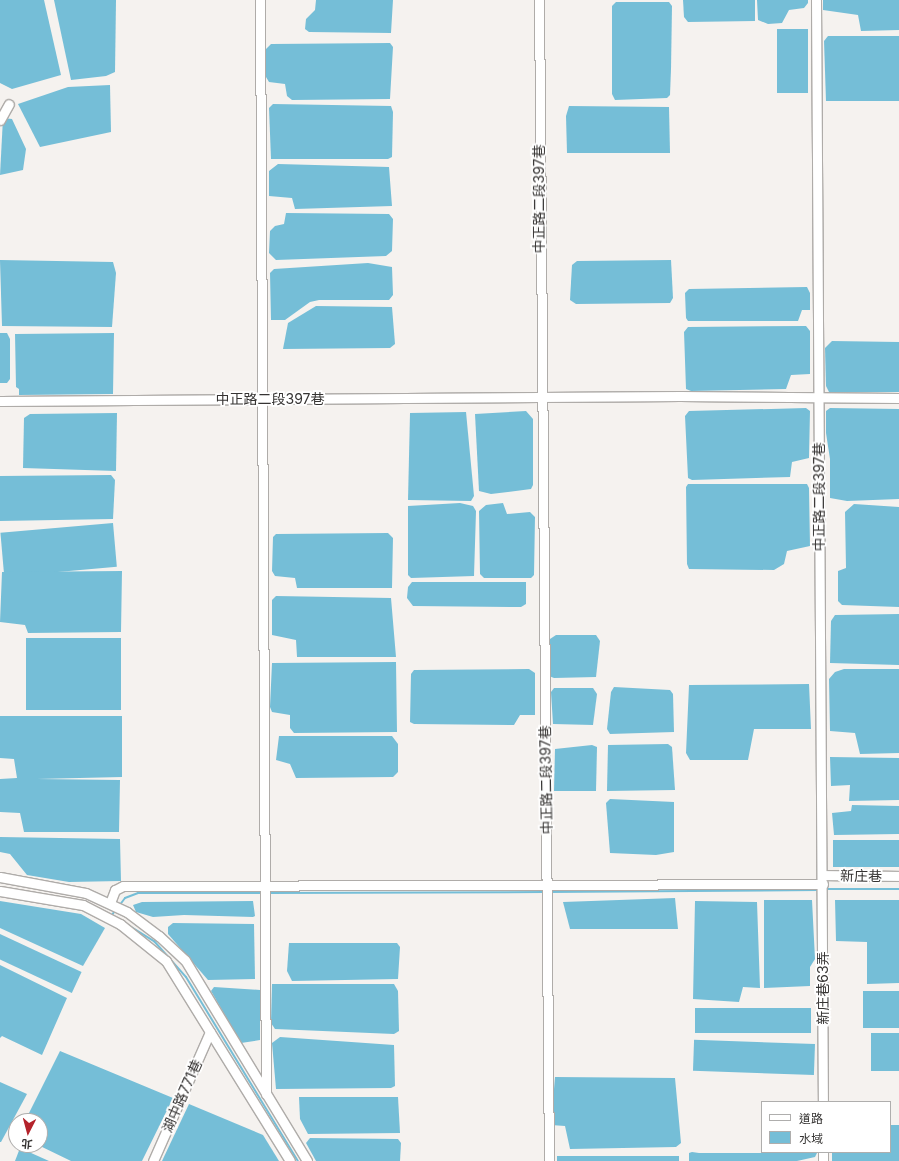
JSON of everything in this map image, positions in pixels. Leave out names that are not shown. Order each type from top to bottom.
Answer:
[{"type":"street","points":[[260,0],[260,400],[266,1094]]},
{"type":"street","name":"中正路二段397巷","points":[[539,0],[541,398],[549,1161]]},
{"type":"street","points":[[816,0],[819,397],[899,398]]},
{"type":"street","points":[[0,120],[9,104]]},
{"type":"street","name":"中正路二段397巷","points":[[0,401],[819,397],[823,880]]},
{"type":"street","name":"新庄巷","points":[[110,903],[115,890],[123,886],[265,886],[823,880],[899,876]]},
{"type":"street","points":[[0,878],[86,893],[110,903],[159,936],[185,960],[307,1161]]},
{"type":"street","name":"新庄巷63弄","points":[[823,880],[823,1101]]},
{"type":"street","points":[[0,891],[83,905],[120,924],[166,961],[290,1161]]},
{"type":"street","name":"湖中路771巷","points":[[153,1161],[210,1032]]},
{"type":"water","points":[[0,0],[44,0],[61,75],[12,89],[0,83]]},
{"type":"water","points":[[54,0],[116,0],[115,72],[106,76],[71,80]]},
{"type":"water","points":[[316,0],[393,0],[391,33],[309,32],[305,29],[306,19],[315,10]]},
{"type":"water","points":[[683,0],[755,0],[755,21],[688,22],[684,17]]},
{"type":"water","points":[[757,0],[808,0],[808,3],[804,8],[789,10],[782,23],[768,24],[758,20]]},
{"type":"water","points":[[823,0],[899,0],[899,30],[861,31],[858,15],[823,10]]},
{"type":"water","points":[[616,2],[669,2],[672,6],[670,95],[667,98],[615,100],[612,94],[612,6]]},
{"type":"water","points":[[777,29],[808,29],[808,93],[777,93]]},
{"type":"water","points":[[828,36],[899,36],[899,101],[826,101],[824,41]]},
{"type":"water","points":[[390,43],[393,47],[390,99],[292,100],[287,96],[285,84],[269,82],[266,77],[265,50],[271,44]]},
{"type":"water","points":[[110,85],[111,132],[40,147],[18,104],[68,87]]},
{"type":"water","points":[[273,104],[391,106],[393,112],[392,157],[388,159],[271,159],[269,108]]},
{"type":"water","points":[[569,106],[669,107],[670,153],[567,153],[566,116]]},
{"type":"water","points":[[3,118],[12,119],[26,149],[23,170],[0,175]]},
{"type":"water","points":[[278,164],[389,167],[392,206],[295,209],[292,198],[269,196],[269,171]]},
{"type":"water","points":[[286,213],[389,214],[393,219],[392,251],[386,256],[276,260],[269,253],[270,231],[275,226],[284,224]]},
{"type":"water","points":[[0,260],[113,262],[116,273],[112,327],[2,326]]},
{"type":"water","points":[[671,260],[673,298],[670,303],[576,304],[570,300],[572,265],[577,261]]},
{"type":"water","points":[[368,263],[392,267],[393,295],[389,300],[319,300],[310,302],[285,320],[271,320],[270,273],[274,269]]},
{"type":"water","points":[[807,287],[810,293],[810,310],[802,310],[798,321],[688,321],[686,318],[685,293],[689,289]]},
{"type":"water","points":[[316,306],[392,307],[395,344],[390,348],[283,349],[288,323]]},
{"type":"water","points":[[806,326],[810,331],[810,374],[791,375],[786,389],[691,391],[686,389],[684,332],[688,327]]},
{"type":"water","points":[[0,333],[7,333],[10,339],[10,379],[7,383],[0,383]]},
{"type":"water","points":[[114,333],[113,394],[19,395],[19,389],[16,387],[15,334]]},
{"type":"water","points":[[832,341],[899,342],[899,392],[829,392],[826,386],[825,348]]},
{"type":"water","points":[[806,408],[810,411],[809,458],[792,462],[790,477],[692,480],[688,478],[685,416],[689,411]]},
{"type":"water","points":[[830,408],[899,409],[899,499],[847,501],[830,498],[830,459],[826,433],[826,411]]},
{"type":"water","points":[[526,411],[533,419],[533,485],[531,489],[491,494],[479,491],[475,414]]},
{"type":"water","points":[[466,412],[474,496],[471,501],[408,500],[410,413]]},
{"type":"water","points":[[117,413],[116,471],[23,468],[24,418],[30,414]]},
{"type":"water","points":[[111,475],[115,480],[113,519],[0,521],[0,476]]},
{"type":"water","points":[[688,484],[807,484],[809,488],[810,546],[787,551],[784,564],[774,570],[689,569],[687,564],[686,487]]},
{"type":"water","points":[[460,503],[473,506],[476,511],[474,576],[411,578],[408,575],[408,506]]},
{"type":"water","points":[[503,503],[507,514],[530,512],[535,517],[534,575],[531,578],[484,578],[480,574],[479,511],[486,505]]},
{"type":"water","points":[[854,504],[899,507],[899,607],[842,605],[838,601],[838,571],[846,568],[845,512]]},
{"type":"water","points":[[113,523],[117,567],[4,577],[0,533]]},
{"type":"water","points":[[388,533],[393,538],[392,588],[297,588],[295,578],[275,576],[272,571],[273,537],[276,534]]},
{"type":"water","points":[[122,571],[121,632],[28,633],[25,625],[0,622],[2,572]]},
{"type":"water","points":[[412,582],[526,582],[526,604],[521,607],[413,606],[407,598],[408,587]]},
{"type":"water","points":[[276,596],[391,598],[396,657],[297,657],[296,640],[272,635],[272,600]]},
{"type":"water","points":[[899,614],[899,665],[830,663],[831,621],[835,615]]},
{"type":"water","points":[[556,635],[596,635],[600,641],[596,677],[554,678],[549,676],[550,639]]},
{"type":"water","points":[[26,638],[121,638],[121,710],[26,710]]},
{"type":"water","points":[[396,662],[397,732],[294,733],[290,728],[290,715],[272,712],[270,707],[272,663]]},
{"type":"water","points":[[529,669],[535,673],[535,715],[520,715],[514,725],[414,724],[410,722],[411,674],[414,670]]},
{"type":"water","points":[[844,669],[899,669],[899,753],[860,754],[855,733],[830,731],[829,679],[835,672]]},
{"type":"water","points":[[809,684],[811,729],[754,729],[748,760],[690,760],[686,753],[689,685]]},
{"type":"water","points":[[614,687],[670,690],[673,694],[674,732],[610,734],[607,729],[611,692]]},
{"type":"water","points":[[554,688],[593,688],[597,694],[593,725],[553,724],[551,692]]},
{"type":"water","points":[[0,716],[122,716],[122,777],[37,779],[120,780],[119,832],[24,832],[20,813],[0,812],[0,779],[17,778],[14,759],[0,758]]},
{"type":"water","points":[[279,736],[392,736],[398,744],[398,772],[393,777],[296,778],[290,764],[276,760]]},
{"type":"water","points":[[668,744],[672,747],[675,790],[607,791],[608,745]]},
{"type":"water","points":[[592,745],[597,747],[596,791],[554,791],[555,749]]},
{"type":"water","points":[[830,757],[899,758],[899,800],[849,801],[850,785],[831,786]]},
{"type":"water","points":[[610,799],[674,802],[674,852],[656,855],[610,853],[606,803]]},
{"type":"water","points":[[852,805],[899,806],[899,834],[834,835],[832,813],[851,811]]},
{"type":"water","points":[[0,837],[120,839],[121,881],[69,882],[27,875],[10,854],[0,852]]},
{"type":"water","points":[[833,840],[899,840],[899,867],[833,867]]},
{"type":"water","points":[[675,898],[678,929],[570,929],[563,902]]},
{"type":"water","points":[[764,900],[812,900],[815,959],[810,967],[810,986],[764,988]]},
{"type":"water","points":[[835,900],[899,900],[899,983],[867,984],[867,942],[836,941]]},
{"type":"water","points":[[0,901],[81,914],[105,928],[83,966],[0,928]]},
{"type":"water","points":[[253,901],[255,916],[253,917],[184,915],[153,917],[136,912],[133,905],[142,902]]},
{"type":"water","points":[[695,901],[757,902],[760,988],[743,987],[739,1002],[693,999]]},
{"type":"water","points":[[173,923],[254,924],[255,979],[208,980],[168,934],[168,927]]},
{"type":"water","points":[[0,934],[82,972],[72,993],[0,959]]},
{"type":"water","points":[[289,943],[397,943],[400,947],[398,979],[292,981],[287,971]]},
{"type":"water","points":[[0,965],[67,998],[42,1055],[2,1036],[0,1038]]},
{"type":"water","points":[[272,984],[394,984],[398,991],[399,1031],[394,1034],[275,1029],[271,1023]]},
{"type":"water","points":[[214,987],[260,990],[260,1040],[241,1043],[211,991]]},
{"type":"water","points":[[863,991],[899,991],[899,1028],[863,1028]]},
{"type":"water","points":[[695,1008],[811,1008],[811,1033],[695,1033]]},
{"type":"water","points":[[871,1033],[899,1033],[899,1071],[871,1071]]},
{"type":"water","points":[[280,1037],[394,1045],[395,1086],[391,1088],[276,1089],[272,1043]]},
{"type":"water","points":[[694,1040],[815,1044],[814,1075],[693,1071]]},
{"type":"water","points":[[60,1051],[173,1098],[142,1161],[71,1161],[48,1150],[48,1113],[29,1113]]},
{"type":"water","points":[[555,1077],[675,1078],[681,1143],[676,1147],[570,1149],[565,1126],[551,1125]]},
{"type":"water","points":[[0,1082],[27,1094],[17,1113],[8,1113],[8,1129],[0,1142]]},
{"type":"water","points":[[299,1097],[398,1097],[400,1133],[308,1134],[300,1119]]},
{"type":"water","points":[[189,1104],[263,1135],[279,1161],[162,1161]]},
{"type":"water","points":[[891,1125],[899,1125],[899,1161],[832,1161],[832,1153],[891,1153]]},
{"type":"water","points":[[310,1138],[398,1139],[401,1143],[400,1161],[316,1161],[306,1143]]},
{"type":"water","points":[[18,1153],[31,1153],[49,1161],[15,1161]]},
{"type":"water","points":[[689,1153],[817,1153],[815,1157],[797,1161],[689,1161]]},
{"type":"water","points":[[557,1156],[679,1156],[679,1161],[557,1161]]},
{"type":"waterway","points":[[824,889],[899,889]]},
{"type":"waterway","points":[[548,892],[818,890]]},
{"type":"waterway","points":[[268,893],[544,892]]},
{"type":"waterway","points":[[119,906],[125,898],[138,893],[262,893]]},
{"type":"waterway","points":[[112,915],[116,909]]},
{"type":"waterway","points":[[128,925],[154,941],[186,977],[298,1161]]}]
